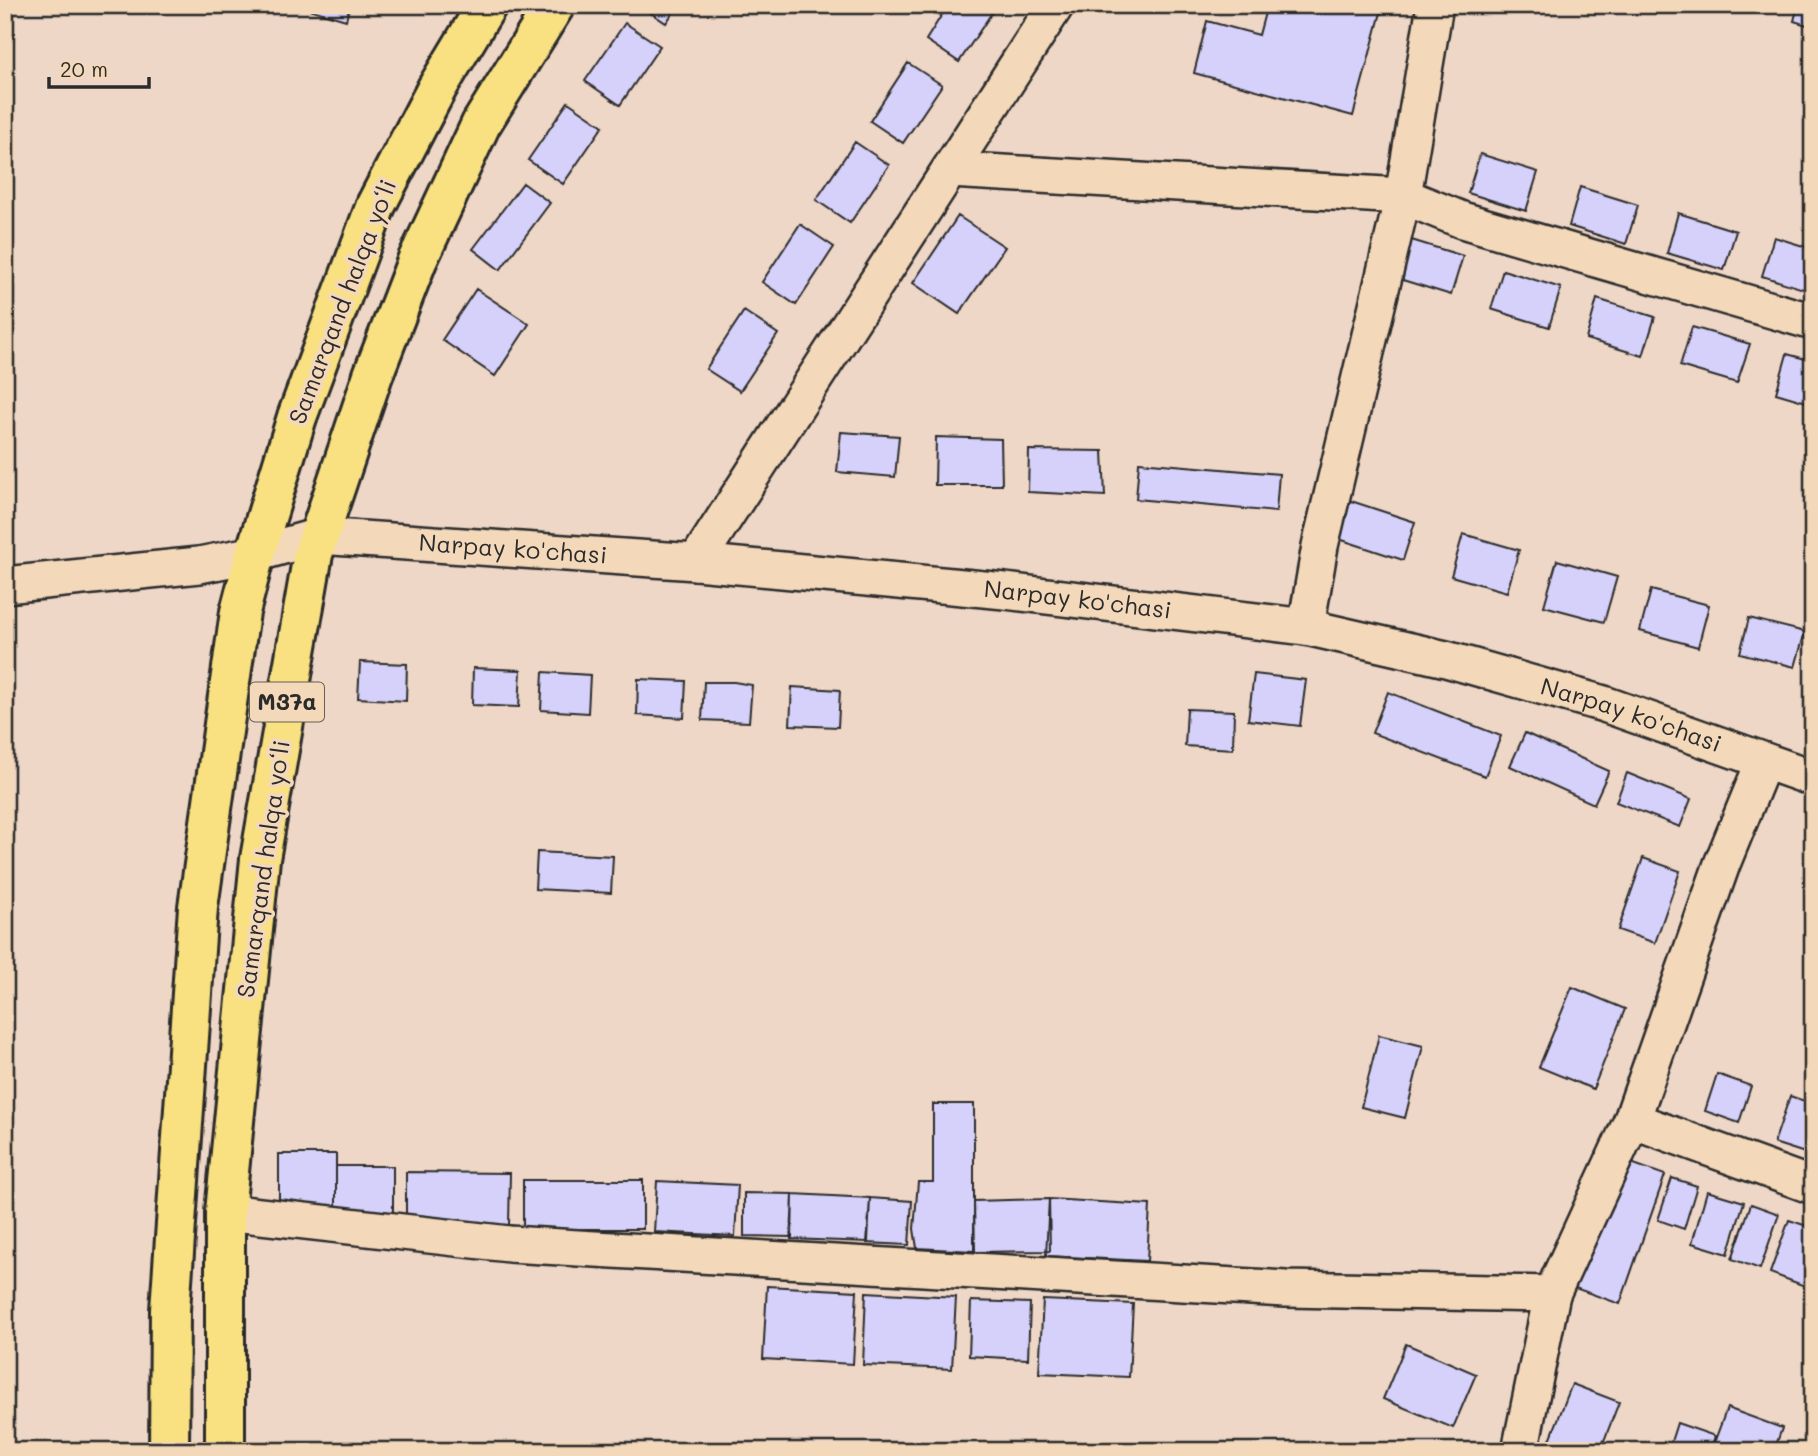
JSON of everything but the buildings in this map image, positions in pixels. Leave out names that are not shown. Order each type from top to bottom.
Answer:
[{"type":"highway","name":"Samarqand halqa yoʻli","points":[[169,1451],[170,1310],[198,907],[240,612],[254,554],[297,417],[376,205],[437,88],[487,5]]},
{"type":"highway","name":"Samarqand halqa yoʻli","points":[[225,1451],[225,1212],[260,859],[313,554],[373,375],[416,261],[481,124],[555,5]]},
{"type":"street","points":[[696,562],[1056,5]]},
{"type":"street","points":[[1306,627],[1320,546],[1403,196],[1435,5]]},
{"type":"street","points":[[950,170],[1403,196],[1462,220],[1813,321]]},
{"type":"street","name":"Narpay ko'chasi","points":[[5,585],[198,565],[254,554],[319,536],[696,562],[1005,591],[1306,627],[1446,659],[1577,697],[1813,778]]},
{"type":"street","points":[[1523,1450],[1552,1294],[1632,1120],[1722,864],[1765,761]]},
{"type":"street","points":[[1632,1120],[1813,1186]]},
{"type":"street","points":[[225,1212],[509,1244],[1286,1289],[1552,1294]]}]
